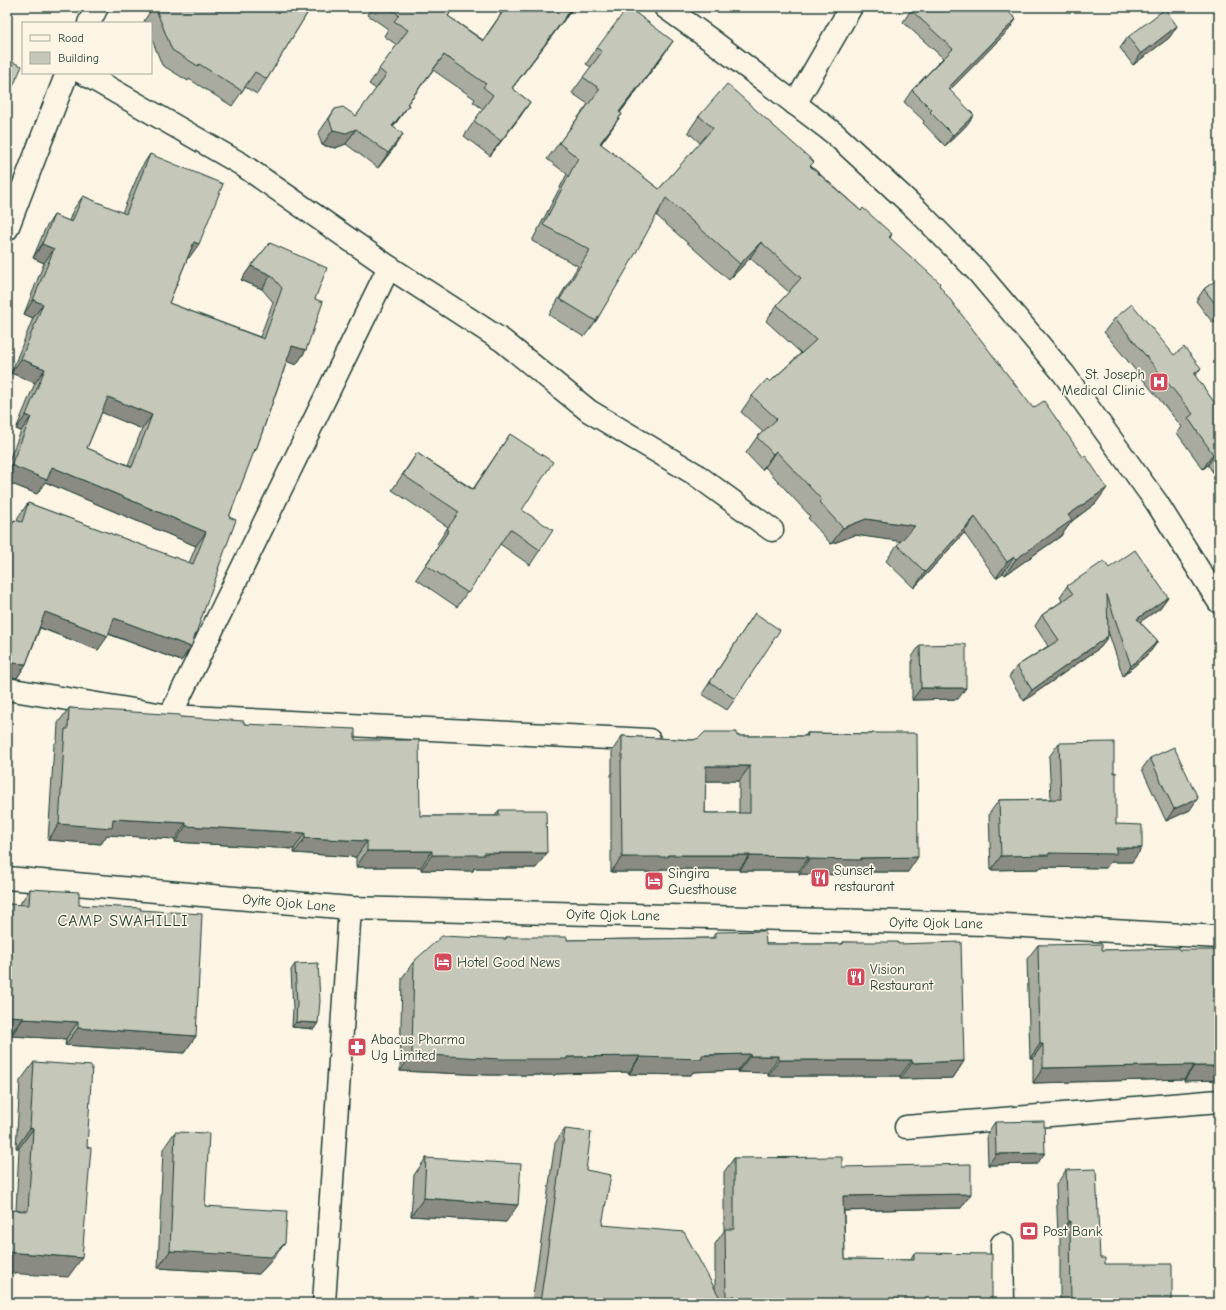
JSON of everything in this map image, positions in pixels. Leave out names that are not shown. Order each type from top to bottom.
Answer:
[{"type":"street","points":[[90,22],[97,7]]},
{"type":"street","points":[[665,7],[835,134],[917,210],[977,271],[1064,374],[1157,503],[1219,602]]},
{"type":"street","points":[[796,104],[851,7]]},
{"type":"street","points":[[7,229],[67,74]]},
{"type":"street","points":[[84,74],[241,164],[389,267],[503,342],[589,411],[695,474],[772,530]]},
{"type":"street","points":[[170,716],[389,267]]},
{"type":"street","points":[[7,689],[170,716],[668,741]]},
{"type":"street","name":"Oyite Ojok Lane","points":[[7,878],[350,908],[987,924],[1219,937]]},
{"type":"street","points":[[324,1303],[350,908]]},
{"type":"street","points":[[906,1127],[1219,1101]]},
{"type":"street","points":[[1002,1244],[1003,1303]]},
{"type":"building","points":[[155,7],[311,7],[267,79],[255,72],[242,91],[199,64],[198,66],[172,50]]},
{"type":"building","points":[[388,7],[454,7],[448,16],[483,41],[506,7],[573,7],[512,88],[530,102],[501,141],[474,121],[493,95],[483,87],[486,84],[444,55],[407,104],[409,105],[392,126],[403,134],[388,153],[356,129],[346,133],[333,130],[329,119],[335,109],[343,107],[356,116],[386,75],[379,69],[408,30],[394,21],[399,15]]},
{"type":"building","points":[[628,7],[673,41],[619,112],[622,114],[600,143],[659,189],[713,128],[699,116],[727,84],[814,162],[810,166],[861,211],[863,208],[892,234],[889,237],[940,283],[939,285],[1033,408],[1044,401],[1083,457],[1085,455],[1107,488],[1068,515],[1072,520],[1016,559],[1014,557],[1007,562],[975,517],[925,572],[897,545],[915,526],[866,519],[843,528],[819,502],[822,500],[776,451],[773,454],[757,437],[777,419],[752,396],[767,379],[770,382],[816,340],[777,305],[801,278],[761,242],[740,264],[666,198],[596,321],[560,299],[590,250],[543,225],[578,158],[559,143],[600,89],[583,77],[602,52],[597,48]]},
{"type":"building","points":[[914,7],[1003,7],[1016,19],[948,88],[974,115],[953,135],[930,112],[932,110],[912,90],[953,49],[911,10]]},
{"type":"building","points":[[1165,9],[1177,26],[1141,54],[1128,37]]},
{"type":"building","points":[[7,60],[22,66],[7,100]]},
{"type":"building","points":[[150,154],[223,184],[199,244],[194,242],[169,303],[264,339],[282,288],[271,275],[251,266],[270,243],[327,268],[315,299],[323,302],[306,350],[292,346],[256,450],[255,449],[229,517],[236,520],[191,647],[114,618],[108,636],[45,612],[26,664],[13,663],[7,667],[7,539],[14,520],[22,522],[28,503],[193,564],[206,532],[52,467],[47,480],[11,465],[31,417],[26,415],[45,369],[21,359],[43,304],[33,300],[54,249],[42,244],[54,215],[72,222],[83,196],[126,214]],"holes":[[[108,397],[152,415],[132,467],[87,448]]]},
{"type":"building","points":[[1219,278],[1219,309],[1204,289]]},
{"type":"building","points":[[1132,304],[1174,355],[1184,347],[1201,368],[1194,374],[1219,409],[1219,451],[1218,450],[1213,454],[1188,418],[1193,414],[1115,318]]},
{"type":"building","points":[[510,434],[553,462],[522,510],[553,530],[540,550],[510,529],[468,593],[426,565],[449,530],[447,529],[459,512],[403,475],[417,453],[473,490]]},
{"type":"building","points":[[1135,550],[1168,597],[1137,619],[1158,641],[1131,666],[1107,595],[1108,636],[1032,690],[1017,666],[1059,640],[1042,615],[1073,594],[1067,586],[1104,561],[1109,568]]},
{"type":"building","points":[[755,613],[780,630],[735,699],[710,682]]},
{"type":"building","points":[[966,644],[966,688],[921,688],[920,645]]},
{"type":"building","points":[[69,708],[180,715],[180,717],[244,721],[244,724],[355,729],[355,740],[419,740],[420,816],[499,816],[499,810],[546,810],[547,853],[432,855],[432,851],[367,851],[367,841],[305,838],[305,833],[186,826],[186,823],[113,819],[112,828],[59,824],[65,729],[68,729]]},
{"type":"building","points":[[705,732],[737,732],[737,736],[808,736],[807,733],[917,733],[918,857],[861,858],[861,860],[809,859],[809,857],[750,855],[668,855],[668,857],[622,857],[622,736],[693,740],[699,738]],"holes":[[[706,766],[750,766],[750,813],[705,813]]]},
{"type":"building","points":[[1114,742],[1114,773],[1116,772],[1116,824],[1142,825],[1142,848],[1116,848],[1116,854],[1049,853],[1049,855],[1001,856],[999,800],[1061,799],[1059,743]]},
{"type":"building","points":[[1174,747],[1198,798],[1174,809],[1150,758]]},
{"type":"building","points":[[30,889],[79,892],[79,905],[141,908],[140,910],[202,914],[196,1036],[78,1028],[78,1022],[23,1019],[23,1017],[7,1016],[7,904],[29,905]]},
{"type":"building","points":[[765,931],[766,944],[898,942],[898,944],[961,942],[964,1061],[912,1063],[912,1060],[779,1060],[779,1056],[750,1056],[750,1054],[702,1055],[702,1059],[640,1056],[567,1057],[567,1059],[500,1059],[412,1054],[414,961],[442,936],[506,939],[506,937],[567,937],[567,940],[716,938],[716,932]]},
{"type":"building","points":[[1102,944],[1102,950],[1179,948],[1179,950],[1219,950],[1219,1066],[1194,1065],[1043,1068],[1043,1044],[1040,1044],[1038,945]]},
{"type":"building","points":[[318,963],[320,1001],[318,1023],[296,1022],[297,1003],[295,964]]},
{"type":"building","points":[[34,1062],[92,1066],[87,1147],[91,1148],[82,1258],[7,1252],[7,1210],[28,1211],[33,1129],[30,1128]]},
{"type":"building","points":[[1044,1121],[1045,1153],[996,1154],[995,1122]]},
{"type":"building","points":[[565,1129],[591,1132],[586,1170],[611,1175],[602,1225],[684,1232],[720,1298],[693,1299],[693,1303],[540,1303]]},
{"type":"building","points":[[175,1132],[209,1133],[205,1206],[287,1211],[285,1243],[271,1257],[170,1251]]},
{"type":"building","points":[[842,1157],[842,1167],[971,1164],[971,1194],[843,1196],[845,1259],[914,1260],[914,1253],[992,1254],[992,1303],[735,1303],[735,1296],[726,1297],[725,1229],[734,1229],[734,1158]]},
{"type":"building","points":[[426,1158],[521,1164],[518,1205],[424,1198]]},
{"type":"building","points":[[1096,1169],[1100,1258],[1105,1258],[1105,1264],[1172,1264],[1172,1303],[1071,1303],[1070,1221],[1068,1221],[1066,1170]]},
{"type":"place","name":"St. Joseph Medical Clinic","points":[[1159,382]]},
{"type":"place","name":"Sunset restaurant","points":[[820,878]]},
{"type":"place","name":"Singira Guesthouse","points":[[654,881]]},
{"type":"place","name":"Hotel Good News","points":[[443,962]]},
{"type":"place","name":"Vision Restaurant","points":[[856,977]]},
{"type":"place","name":"Abacus Pharma Ug Limited","points":[[357,1047]]},
{"type":"place","name":"Post Bank","points":[[1029,1231]]},
{"type":"district","name":"CAMP SWAHILLI","points":[[123,921]]}]
